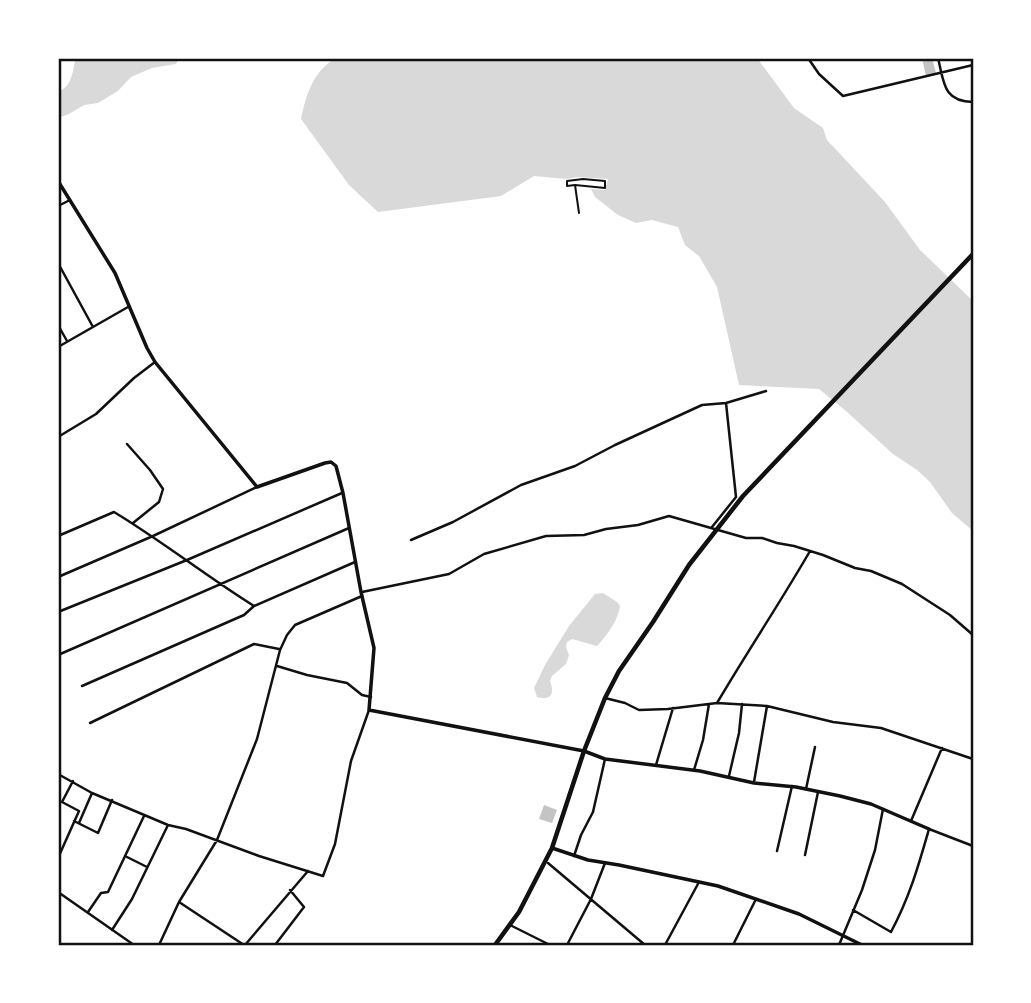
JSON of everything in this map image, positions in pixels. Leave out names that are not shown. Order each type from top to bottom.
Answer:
[{"type":"main road","points":[[495,945],[519,912],[552,848],[584,751],[605,698],[619,671],[689,565],[743,496],[973,254]]},
{"type":"street","points":[[808,58],[819,74],[843,96],[973,65]]},
{"type":"street","points":[[938,58],[951,96],[958,101],[973,102]]},
{"type":"street","points":[[58,181],[115,273],[155,362],[257,487]]},
{"type":"street","points":[[58,206],[70,200]]},
{"type":"street","points":[[58,263],[93,327]]},
{"type":"street","points":[[58,347],[129,306]]},
{"type":"street","points":[[58,326],[68,341]]},
{"type":"street","points":[[58,437],[96,414],[155,362]]},
{"type":"street","points":[[411,540],[453,522],[521,485],[575,466],[702,405],[726,403],[766,391]]},
{"type":"street","points":[[712,527],[736,497],[726,403]]},
{"type":"street","points":[[127,444],[163,489],[159,502],[133,523]]},
{"type":"street","points":[[58,577],[257,487],[331,462],[336,466],[343,493],[361,594],[374,648],[369,710],[351,761],[335,844],[323,876],[144,816],[92,793],[58,774]]},
{"type":"street","points":[[58,612],[343,493]]},
{"type":"street","points":[[58,536],[114,512],[254,606]]},
{"type":"street","points":[[159,945],[179,902],[217,840],[257,739],[280,650],[287,635],[295,625],[361,594],[449,575],[484,554],[546,536],[584,535],[669,516],[746,538],[762,538],[810,551],[855,568],[871,571],[902,584],[950,615],[973,635]]},
{"type":"street","points":[[58,654],[349,528]]},
{"type":"street","points":[[717,703],[810,551]]},
{"type":"street","points":[[82,685],[244,615],[254,606],[355,562]]},
{"type":"street","points":[[90,723],[254,644],[280,650]]},
{"type":"street","points":[[277,666],[347,683],[362,695],[371,697]]},
{"type":"street","points":[[605,698],[639,710],[717,703],[767,706],[833,722],[881,728],[973,759]]},
{"type":"street","points":[[694,770],[703,740],[709,704]]},
{"type":"street","points":[[729,778],[742,704]]},
{"type":"street","points":[[754,783],[767,706]]},
{"type":"street","points":[[656,765],[673,708]]},
{"type":"street","points":[[369,710],[584,751],[605,758],[694,770],[754,783],[792,786],[871,804],[972,845],[973,839]]},
{"type":"street","points":[[806,789],[815,747]]},
{"type":"street","points":[[911,821],[942,748]]},
{"type":"street","points":[[574,856],[593,812],[605,758]]},
{"type":"street","points":[[58,858],[79,811],[62,802],[73,781]]},
{"type":"street","points":[[777,851],[792,786]]},
{"type":"street","points":[[805,855],[818,792]]},
{"type":"street","points":[[79,823],[92,793]]},
{"type":"street","points":[[74,821],[98,833],[112,800]]},
{"type":"street","points":[[839,945],[875,850],[883,809]]},
{"type":"street","points":[[89,912],[101,893],[108,892],[144,816]]},
{"type":"street","points":[[112,930],[132,899],[168,825]]},
{"type":"street","points":[[853,911],[891,932],[905,906],[929,828]]},
{"type":"street","points":[[552,848],[588,860],[718,886],[799,915],[862,945]]},
{"type":"street","points":[[125,856],[147,867]]},
{"type":"street","points":[[548,863],[645,945]]},
{"type":"street","points":[[567,945],[591,899],[605,863]]},
{"type":"street","points":[[179,902],[245,945],[308,871]]},
{"type":"street","points":[[665,945],[699,882]]},
{"type":"street","points":[[275,945],[304,907],[290,890]]},
{"type":"street","points":[[58,892],[134,945]]},
{"type":"street","points":[[734,945],[756,899]]},
{"type":"street","points":[[510,925],[550,945]]},
{"type":"path","points":[[605,180],[605,188],[575,185],[567,186],[567,181],[605,180]]},
{"type":"path","points":[[575,185],[579,213]]},
{"type":"shaded area","points":[[76,58],[179,58],[176,64],[152,68],[131,77],[118,91],[98,103],[84,105],[58,118],[58,92],[67,86]]},
{"type":"shaded area","points":[[336,58],[757,58],[794,108],[823,128],[827,140],[885,202],[920,250],[973,301],[973,531],[952,513],[930,482],[917,470],[893,454],[819,389],[739,385],[717,287],[699,256],[685,245],[678,227],[652,220],[636,223],[618,215],[595,197],[591,189],[605,190],[608,179],[534,176],[501,196],[378,212],[349,185],[301,119],[308,93],[316,77]]},
{"type":"shaded area","points":[[603,593],[620,606],[612,628],[597,646],[572,639],[567,642],[569,655],[566,664],[552,676],[551,695],[546,698],[537,697],[534,688],[569,626],[595,594]]},
{"type":"building","points":[[922,58],[932,58],[936,73],[926,76]]},
{"type":"building","points":[[544,805],[557,810],[552,823],[539,819]]}]
